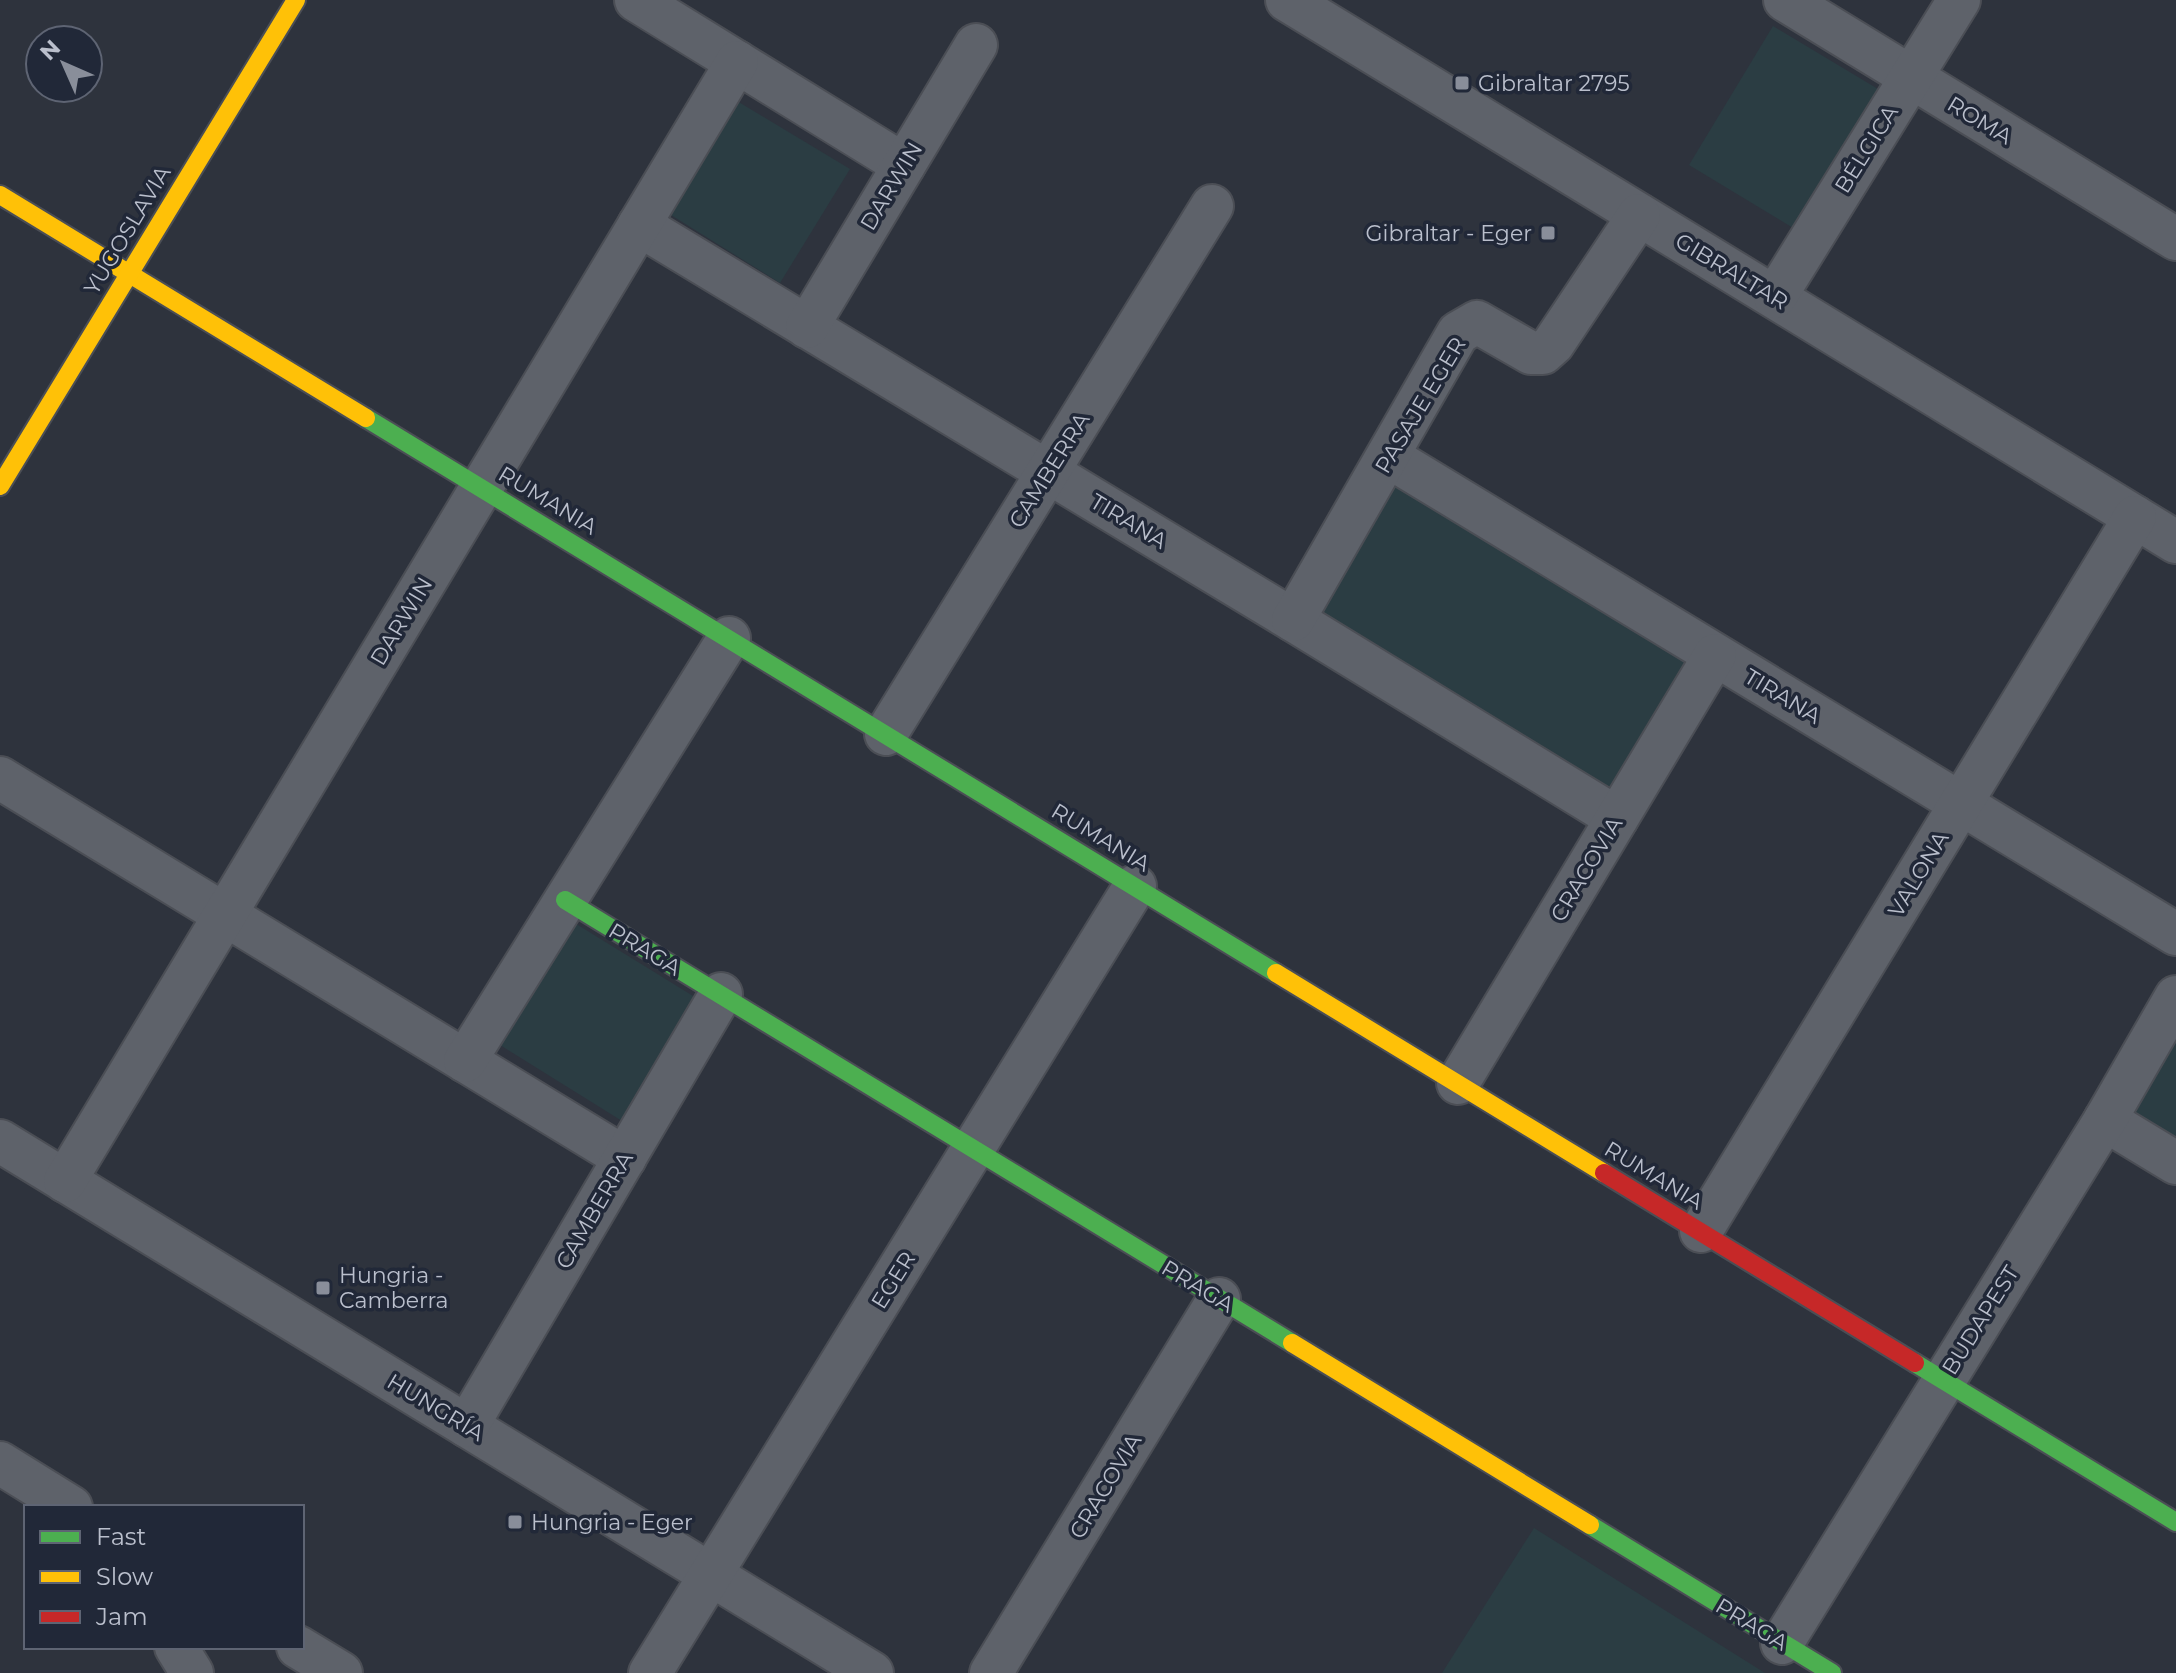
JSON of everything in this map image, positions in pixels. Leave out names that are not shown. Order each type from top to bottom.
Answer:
[{"type":"street","name":"YUGOSLAVIA","points":[[0,486],[296,0]]},
{"type":"street","points":[[636,0],[904,165]]},
{"type":"street","name":"GIBRALTAR","points":[[1287,0],[2176,542]]},
{"type":"street","name":"ROMA","points":[[1785,0],[2176,239]]},
{"type":"street","name":"BÉLGICA","points":[[1775,297],[1959,0]]},
{"type":"street","name":"DARWIN","points":[[807,327],[976,45]]},
{"type":"street","name":"DARWIN","points":[[65,1181],[737,62]]},
{"type":"street","name":"RUMANIA","points":[[0,195],[2176,1522]]},
{"type":"street","name":"CAMBERRA","points":[[886,734],[1212,206]]},
{"type":"street","name":"PASAJE EGER","points":[[1293,620],[1458,333],[1477,322],[1531,353],[1543,353],[1553,344],[1639,215]]},
{"type":"street","name":"TIRANA","points":[[639,225],[1617,818]]},
{"type":"street","name":"TIRANA","points":[[1389,457],[2176,934]]},
{"type":"street","name":"VALONA","points":[[1701,1231],[2135,517]]},
{"type":"street","points":[[465,1061],[729,638]]},
{"type":"street","name":"CRACOVIA","points":[[1458,1083],[1715,655]]},
{"type":"street","points":[[0,778],[625,1158]]},
{"type":"street","name":"EGER","points":[[650,1673],[1135,886]]},
{"type":"street","name":"PRAGA","points":[[565,900],[1832,1673]]},
{"type":"street","name":"CAMBERRA","points":[[467,1426],[721,994]]},
{"type":"street","name":"BUDAPEST","points":[[1782,1643],[2105,1120],[2176,997]]},
{"type":"street","points":[[2105,1120],[2176,1163]]},
{"type":"street","name":"HUNGRÍA","points":[[0,1141],[872,1673]]},
{"type":"street","name":"CRACOVIA","points":[[991,1673],[1219,1299]]},
{"type":"street","points":[[0,1463],[68,1505]]},
{"type":"street","points":[[177,1649],[192,1673]]},
{"type":"street","points":[[301,1649],[341,1673]]},
{"type":"shaded area","points":[[1773,26],[1888,95],[1803,234],[1689,165]]},
{"type":"shaded area","points":[[732,98],[850,169],[780,283],[663,210]]},
{"type":"shaded area","points":[[1399,474],[1695,658],[1609,798],[1313,614]]},
{"type":"shaded area","points":[[560,914],[698,999],[622,1121],[484,1035]]},
{"type":"shaded area","points":[[2176,1043],[2176,1140],[2132,1112]]},
{"type":"shaded area","points":[[1534,1528],[1765,1673],[1442,1673]]},
{"type":"traffic: fast","points":[[366,418],[1276,973]]},
{"type":"traffic: fast","points":[[565,900],[1292,1343]]},
{"type":"traffic: fast","points":[[1915,1363],[2176,1522]]},
{"type":"traffic: fast","points":[[1590,1525],[1832,1673]]},
{"type":"traffic: slow","points":[[0,486],[296,0]]},
{"type":"traffic: slow","points":[[0,195],[366,418]]},
{"type":"traffic: slow","points":[[1276,973],[1604,1173]]},
{"type":"traffic: slow","points":[[1292,1343],[1590,1525]]},
{"type":"traffic: jam","points":[[1604,1173],[1915,1363]]},
{"type":"place","name":"Gibraltar 2795","points":[[1462,83]]},
{"type":"place","name":"Gibraltar - Eger","points":[[1548,233]]},
{"type":"place","name":"Hungria - Camberra","points":[[323,1288]]},
{"type":"place","name":"Hungria - Eger","points":[[515,1522]]}]
